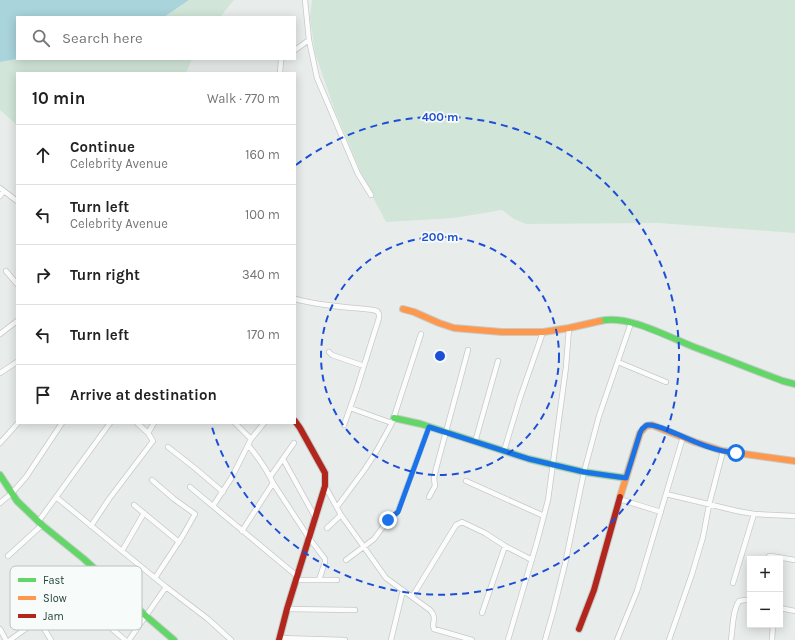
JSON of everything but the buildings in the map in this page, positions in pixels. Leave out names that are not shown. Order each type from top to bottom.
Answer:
[{"type":"street","points":[[305,0],[309,40],[317,78],[358,174],[371,195]]},
{"type":"street","points":[[296,49],[309,40]]},
{"type":"street","points":[[280,72],[281,60]]},
{"type":"street","points":[[0,196],[2,190],[16,200]]},
{"type":"street","points":[[6,272],[16,283]]},
{"type":"street","points":[[296,299],[320,305],[378,311],[379,318],[344,425]]},
{"type":"street","points":[[403,309],[454,328],[502,332],[543,332],[608,319],[622,320],[648,328],[783,381],[795,384]]},
{"type":"street","points":[[0,334],[16,322]]},
{"type":"street","points":[[545,640],[565,564],[584,472],[599,416],[631,323]]},
{"type":"street","points":[[508,640],[548,500],[566,367],[569,328]]},
{"type":"street","points":[[504,452],[543,332]]},
{"type":"street","points":[[337,507],[369,463],[393,420],[421,334]]},
{"type":"street","points":[[429,497],[434,486],[435,474],[468,350]]},
{"type":"street","points":[[329,352],[332,355],[364,366]]},
{"type":"street","points":[[475,442],[498,361]]},
{"type":"street","points":[[618,362],[666,382]]},
{"type":"street","points":[[0,373],[16,363]]},
{"type":"street","points":[[350,408],[393,420],[421,424],[529,459],[584,472],[626,478]]},
{"type":"street","points":[[296,422],[325,473],[325,486],[287,608],[279,639],[345,640]]},
{"type":"street","points":[[0,443],[17,424]]},
{"type":"street","points":[[0,503],[12,493],[26,477],[61,424]]},
{"type":"street","points":[[8,556],[40,524],[56,497],[109,424]]},
{"type":"street","points":[[91,526],[109,499],[153,441],[148,433],[138,424]]},
{"type":"street","points":[[148,433],[153,424]]},
{"type":"street","points":[[236,424],[251,439]]},
{"type":"street","points":[[213,506],[223,492],[251,439],[263,424]]},
{"type":"street","points":[[579,629],[596,582],[619,499],[640,433],[644,427],[650,425],[655,426],[723,451],[795,461]]},
{"type":"street","points":[[346,560],[374,539],[388,520],[398,512],[429,427]]},
{"type":"street","points":[[617,640],[637,591],[683,437]]},
{"type":"street","points":[[270,478],[294,443]]},
{"type":"street","points":[[248,446],[255,454],[309,538],[325,559],[326,562],[319,580]]},
{"type":"street","points":[[168,447],[223,492]]},
{"type":"street","points":[[669,640],[703,537],[709,505],[723,451]]},
{"type":"street","points":[[282,460],[315,517]]},
{"type":"street","points":[[0,475],[23,507],[40,524],[92,566]]},
{"type":"street","points":[[152,480],[174,499],[195,514],[179,542],[155,578]]},
{"type":"street","points":[[466,481],[544,516]]},
{"type":"street","points":[[242,531],[273,483]]},
{"type":"street","points":[[325,486],[341,515],[386,578],[430,610],[434,618],[434,629],[472,640]]},
{"type":"street","points":[[190,487],[297,578],[337,580]]},
{"type":"street","points":[[666,494],[736,511],[754,514],[795,516]]},
{"type":"street","points":[[56,497],[140,566]]},
{"type":"street","points":[[619,499],[661,512]]},
{"type":"street","points":[[134,506],[179,542]]},
{"type":"street","points":[[122,551],[144,513]]},
{"type":"street","points":[[733,583],[754,514]]},
{"type":"street","points":[[327,528],[341,515]]},
{"type":"street","points":[[412,597],[456,525],[462,522],[485,533],[505,546],[532,560]]},
{"type":"street","points":[[482,613],[505,546]]},
{"type":"street","points":[[783,558],[795,560]]},
{"type":"street","points":[[142,567],[208,619],[231,640]]},
{"type":"street","points":[[142,622],[166,587]]},
{"type":"street","points":[[391,640],[403,590]]},
{"type":"street","points":[[731,640],[736,605],[739,601],[747,600]]},
{"type":"street","points":[[287,608],[354,610]]},
{"type":"street","points":[[783,609],[795,611]]},
{"type":"street","points":[[142,612],[174,640]]},
{"type":"street","points":[[772,640],[773,628]]},
{"type":"street","points":[[0,629],[6,640]]},
{"type":"street","points":[[10,640],[24,630]]},
{"type":"street","points":[[44,630],[51,640]]},
{"type":"street","points":[[113,630],[125,640]]},
{"type":"street","points":[[129,640],[136,630]]},
{"type":"green space","points":[[189,0],[234,0],[221,16],[165,16]]},
{"type":"green space","points":[[312,0],[795,0],[795,233],[658,223],[526,224],[514,219],[502,210],[454,218],[386,222],[366,184],[335,111],[315,53],[310,17]]},
{"type":"green space","points":[[16,59],[192,60],[186,72],[16,72],[16,124],[0,110],[0,62]]},
{"type":"water","points":[[0,0],[189,0],[165,16],[16,16],[16,59],[0,62]]},
{"type":"traffic: fast","points":[[600,321],[623,321],[648,328],[772,377],[795,384]]},
{"type":"traffic: fast","points":[[394,418],[421,424],[529,459],[584,472],[626,478]]},
{"type":"traffic: fast","points":[[0,475],[17,501],[42,525],[92,566]]},
{"type":"traffic: fast","points":[[142,612],[174,640]]},
{"type":"traffic: slow","points":[[403,309],[454,328],[502,332],[543,332],[600,321]]},
{"type":"traffic: slow","points":[[620,497],[640,433],[646,426],[652,425],[723,451],[795,461]]},
{"type":"traffic: jam","points":[[279,640],[287,609],[325,486],[325,473],[296,422]]},
{"type":"traffic: jam","points":[[579,629],[594,590],[620,497]]},
{"type":"route","points":[[388,520],[398,512],[429,427],[529,459],[584,472],[626,478],[640,433],[647,425],[655,426],[709,447],[736,453]]}]
